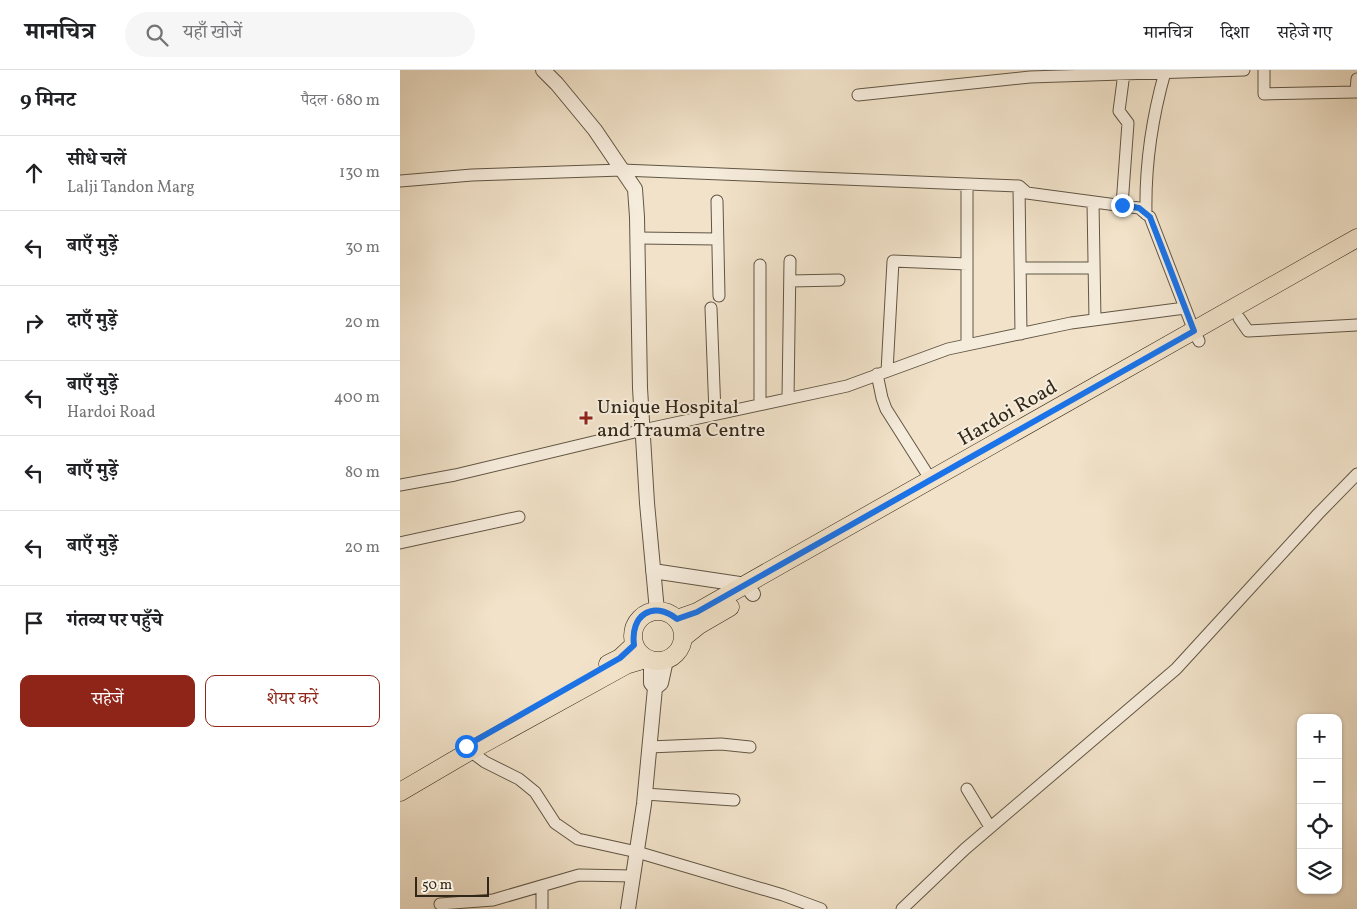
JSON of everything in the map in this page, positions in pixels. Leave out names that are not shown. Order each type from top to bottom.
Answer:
[{"type":"main road","name":"Hardoi Road","points":[[677,619],[750,590],[1196,336],[1357,238]]},
{"type":"main road","name":"Hardoi Road","points":[[684,637],[750,590],[931,480],[1196,336],[1239,318],[1357,252]]},
{"type":"main road","points":[[400,792],[626,665],[654,660],[673,656],[681,648],[684,637],[677,619],[670,613],[650,612],[640,617],[635,624],[632,634],[634,645],[639,653],[654,660]]},
{"type":"main road","points":[[400,784],[620,658],[634,645]]},
{"type":"street","points":[[543,70],[595,130],[635,189],[638,238],[640,388],[657,611]]},
{"type":"street","points":[[858,95],[1012,74],[1244,70]]},
{"type":"street","points":[[1264,70],[1264,94],[1356,92],[1357,79]]},
{"type":"street","points":[[1146,214],[1149,149],[1158,96],[1165,72]]},
{"type":"street","points":[[1122,205],[1128,123],[1119,111],[1124,73]]},
{"type":"street","points":[[400,181],[472,174],[622,170],[1019,186],[1026,193],[1139,208],[1150,217],[1196,336]]},
{"type":"street","points":[[966,184],[967,345]]},
{"type":"street","points":[[1019,186],[1021,334]]},
{"type":"street","points":[[717,201],[719,296]]},
{"type":"street","points":[[1093,202],[1094,320]]},
{"type":"street","points":[[638,238],[717,239]]},
{"type":"street","points":[[788,398],[790,261]]},
{"type":"street","points":[[931,480],[886,409],[882,398],[882,373],[893,261],[967,264]]},
{"type":"street","points":[[760,265],[760,404]]},
{"type":"street","points":[[1020,268],[1094,268]]},
{"type":"street","points":[[790,281],[839,280]]},
{"type":"street","points":[[711,308],[716,414]]},
{"type":"street","points":[[400,485],[455,475],[643,430],[846,386],[948,349],[1094,320],[1185,308]]},
{"type":"street","points":[[1239,318],[1248,331],[1357,325]]},
{"type":"street","points":[[902,909],[990,827],[1176,669],[1357,474]]},
{"type":"street","points":[[400,543],[519,517]]},
{"type":"street","points":[[653,571],[750,590]]},
{"type":"street","points":[[628,909],[645,794],[655,688],[661,683],[654,660]]},
{"type":"street","points":[[649,747],[721,744],[750,747]]},
{"type":"street","points":[[470,751],[485,762],[519,779],[535,792],[556,823],[578,839],[636,852],[783,895],[820,909]]},
{"type":"street","points":[[967,789],[990,827]]},
{"type":"street","points":[[645,794],[734,800]]},
{"type":"street","points":[[440,904],[493,904],[579,875],[633,876]]},
{"type":"street","points":[[542,886],[542,909]]},
{"type":"place","name":"Unique Hospital and Trauma Centre","points":[[586,418]]},
{"type":"route","points":[[466,746],[620,658],[634,645],[632,634],[635,624],[640,617],[650,612],[661,611],[670,613],[677,619],[697,612],[1194,331],[1150,217],[1139,208],[1122,205]]}]
